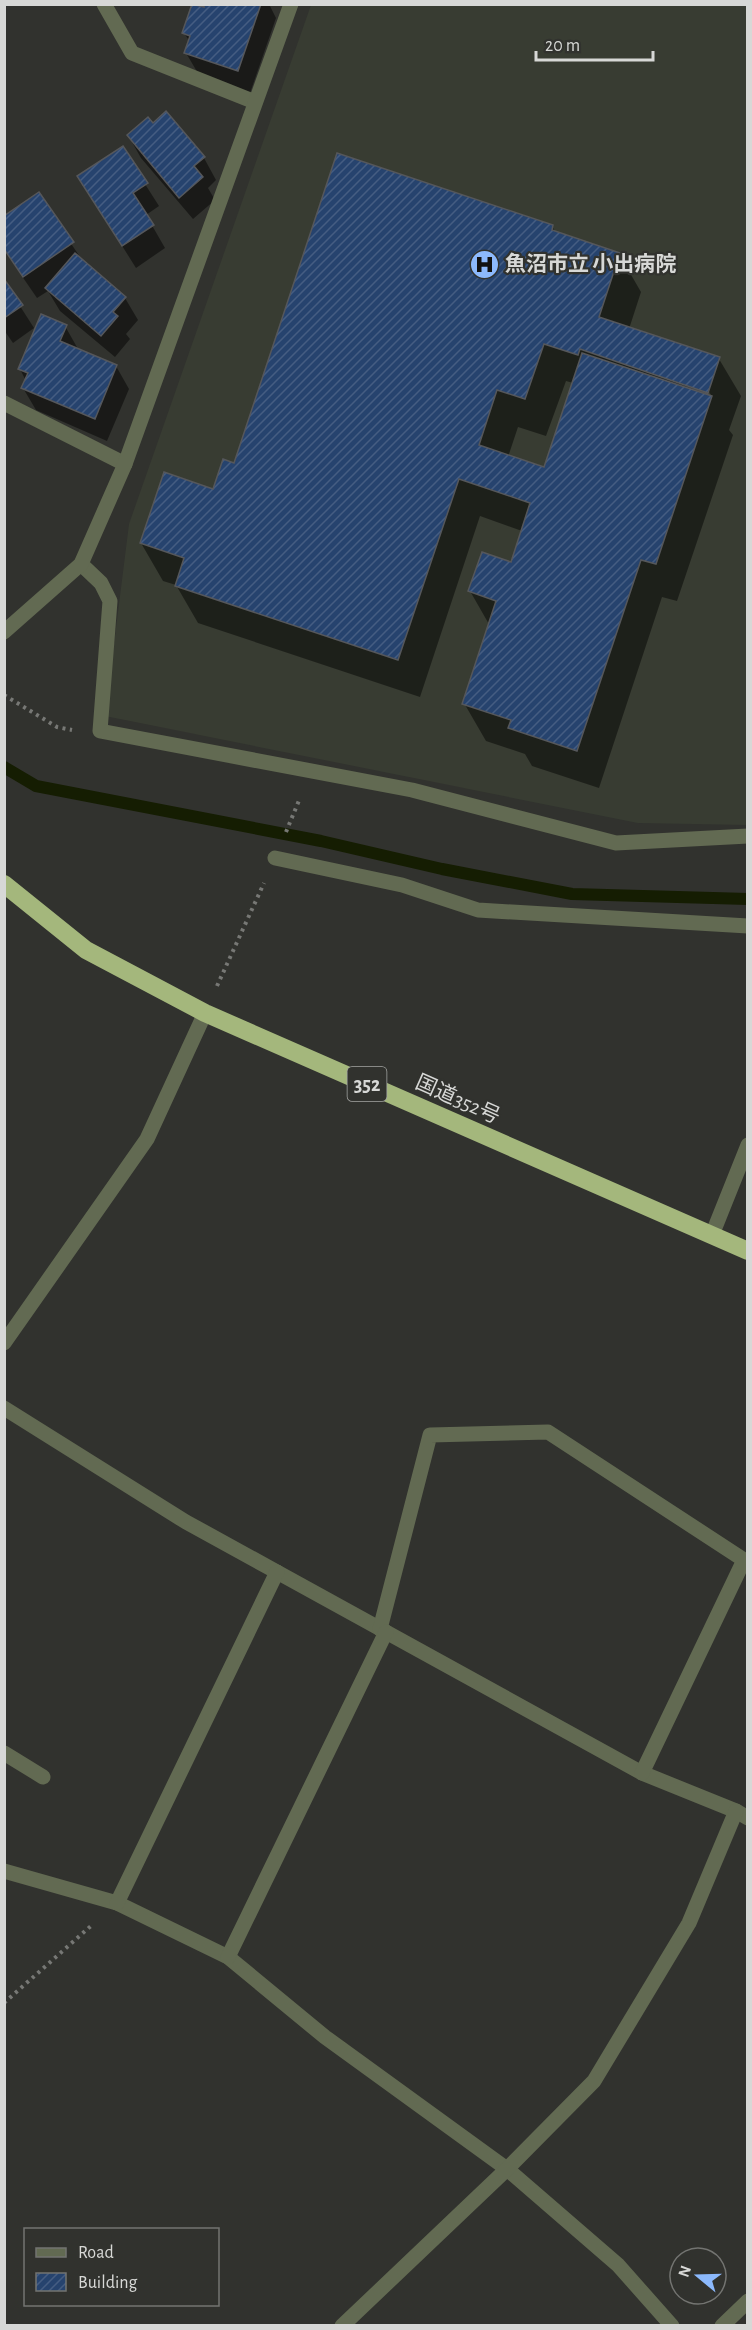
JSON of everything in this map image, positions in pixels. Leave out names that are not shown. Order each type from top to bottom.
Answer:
[{"type":"highway","name":"国道352号","points":[[4,884],[86,950],[205,1013],[747,1251]]},
{"type":"street","points":[[104,4],[132,53],[255,102]]},
{"type":"street","points":[[4,632],[81,564],[125,464],[291,4]]},
{"type":"street","points":[[4,403],[125,464]]},
{"type":"street","points":[[81,564],[100,584],[110,601],[100,731],[412,790],[616,843],[747,836]]},
{"type":"street","points":[[275,858],[402,885],[478,910],[747,926]]},
{"type":"street","points":[[4,1343],[147,1139],[205,1013]]},
{"type":"street","points":[[711,1235],[747,1145]]},
{"type":"street","points":[[4,1408],[186,1522],[642,1773],[742,1815],[689,1923],[594,2081],[507,2169],[342,2325]]},
{"type":"street","points":[[228,1957],[383,1630],[430,1435],[548,1432],[746,1557],[642,1773]]},
{"type":"street","points":[[117,1903],[277,1572]]},
{"type":"street","points":[[4,1753],[43,1777]]},
{"type":"street","points":[[4,1871],[117,1903],[228,1957],[325,2037],[507,2169],[618,2265],[672,2325]]},
{"type":"street","points":[[722,2325],[747,2301]]},
{"type":"path","points":[[4,695],[57,727],[80,732],[100,731]]},
{"type":"path","points":[[205,1013],[275,858]]},
{"type":"path","points":[[4,2002],[117,1903]]},
{"type":"shaded area","name":"魚沼市立 小出病院","points":[[311,5],[747,5],[747,825],[638,823],[105,716],[129,524]]},
{"type":"building","points":[[192,4],[204,7],[204,4],[261,4],[238,71],[184,53],[190,36],[182,33]]},
{"type":"building","points":[[166,111],[205,157],[194,166],[203,177],[179,198],[127,135],[148,117],[153,123]]},
{"type":"building","points":[[123,146],[148,183],[133,193],[154,225],[122,246],[77,176]]},
{"type":"building","points":[[337,153],[553,225],[552,230],[620,253],[599,317],[720,357],[708,393],[580,349],[578,355],[544,344],[525,399],[497,390],[479,445],[544,467],[582,353],[712,396],[656,564],[641,560],[577,751],[508,728],[511,720],[462,704],[496,601],[468,591],[482,552],[511,562],[530,503],[459,479],[398,660],[175,586],[184,558],[140,543],[164,472],[213,489],[223,459],[234,463]]},
{"type":"building","points":[[39,192],[74,242],[23,277],[4,249],[4,216]]},
{"type":"building","points":[[75,253],[126,297],[113,312],[118,316],[101,336],[45,288]]},
{"type":"building","points":[[4,279],[23,305],[4,318]]},
{"type":"building","points":[[41,314],[67,325],[60,341],[117,365],[95,419],[21,388],[28,373],[18,369]]},
{"type":"waterway","points":[[4,767],[36,786],[321,841],[442,869],[572,894],[748,899]]},
{"type":"place","name":"魚沼市立 小出病院","points":[[484,264]]}]
